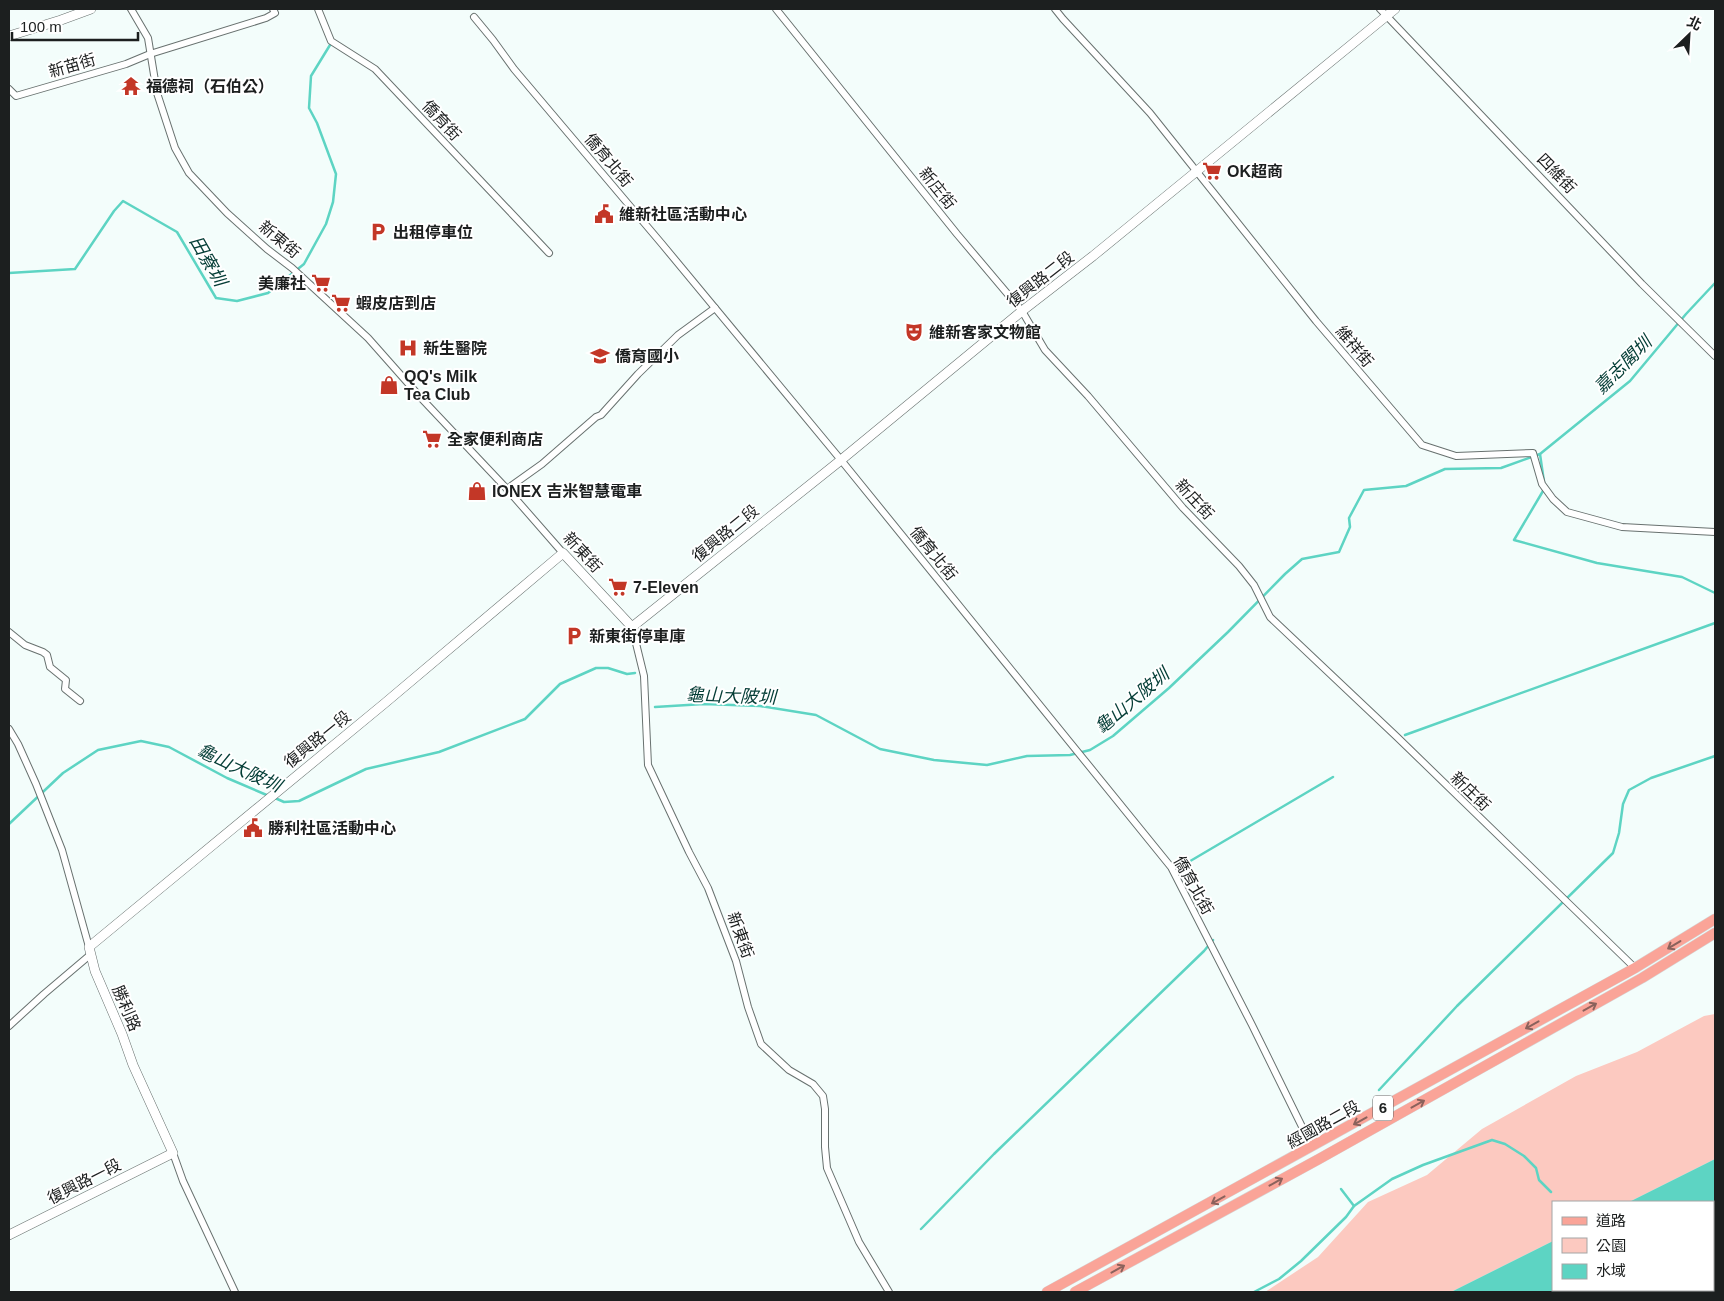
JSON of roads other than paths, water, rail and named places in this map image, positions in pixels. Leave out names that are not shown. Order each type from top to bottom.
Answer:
[{"type":"main road","name":"經國路二段","points":[[1047,1292],[1636,968],[1715,919]]},
{"type":"main road","name":"經國路二段","points":[[1075,1292],[1642,978],[1715,933]]},
{"type":"street","points":[[9,36],[91,9]]},
{"type":"street","name":"新東街","points":[[131,9],[148,38],[157,93],[175,148],[189,174],[227,213],[267,249],[292,268],[368,338],[632,627],[644,676],[648,765],[708,888],[736,961],[760,1044],[789,1070],[813,1084],[823,1096],[827,1168],[859,1242],[889,1292]]},
{"type":"street","name":"新苗街","points":[[9,89],[16,96],[126,64],[150,54],[266,18],[274,13],[273,9]]},
{"type":"street","name":"僑育街","points":[[318,9],[331,41],[375,69],[549,254]]},
{"type":"street","name":"新庄街","points":[[776,9],[957,234],[1022,311],[1046,350],[1088,396],[1183,508],[1239,566],[1254,585],[1270,617],[1636,968]]},
{"type":"street","name":"維祥街","points":[[1056,9],[1150,114],[1197,170],[1316,321],[1422,444],[1456,456],[1533,453],[1542,484],[1553,499],[1568,512],[1622,527],[1715,532]]},
{"type":"street","name":"復興路二段","points":[[632,627],[841,460],[1022,311],[1093,256],[1383,12],[1394,9]]},
{"type":"street","name":"四維街","points":[[1383,12],[1662,305],[1715,356]]},
{"type":"street","name":"僑育北街","points":[[474,17],[514,69],[841,460],[1171,867],[1312,1147]]},
{"type":"street","points":[[506,489],[542,464],[596,417],[601,415],[678,335],[715,308]]},
{"type":"street","name":"復興路一段","points":[[89,951],[268,798],[385,703],[563,553]]},
{"type":"street","points":[[9,632],[24,645],[47,655],[50,667],[66,680],[65,689],[80,701]]},
{"type":"street","name":"勝利路","points":[[9,730],[18,744],[36,784],[62,850],[94,971],[122,1034],[132,1065],[235,1292]]},
{"type":"street","points":[[9,1026],[89,951]]},
{"type":"street","name":"復興路一段","points":[[9,1236],[173,1153]]},
{"type":"water","points":[[1715,1159],[1715,1292],[1451,1292],[1552,1242],[1552,1291],[1714,1291],[1714,1201],[1631,1201]]},
{"type":"waterway","name":"田寮圳","points":[[9,273],[75,269],[114,211],[123,201],[177,232],[216,298],[237,301],[268,293],[304,264],[326,224],[333,202],[336,174],[317,123],[309,108],[311,76],[330,45]]},
{"type":"waterway","name":"龜山大陂圳","points":[[655,707],[704,704],[760,706],[816,715],[880,749],[934,760],[987,765],[1027,756],[1070,755],[1090,750],[1113,736],[1169,688],[1302,559],[1339,552],[1350,527],[1349,518],[1364,490],[1406,486],[1445,469],[1501,468],[1540,454],[1630,381],[1686,314],[1715,283]]},
{"type":"waterway","points":[[1540,454],[1544,482]]},
{"type":"waterway","points":[[1543,488],[1514,540],[1597,563],[1682,577],[1715,593]]},
{"type":"waterway","points":[[1405,735],[1715,623]]},
{"type":"waterway","name":"龜山大陂圳","points":[[275,798],[284,802],[299,801],[366,769],[439,752],[525,719],[560,684],[596,668],[608,668],[627,674],[635,673]]},
{"type":"waterway","name":"龜山大陂圳","points":[[9,824],[63,773],[98,750],[141,741],[169,747],[227,778],[269,796]]},
{"type":"waterway","points":[[1379,1090],[1457,1006],[1613,853],[1619,833],[1623,804],[1629,790],[1651,778],[1715,756]]},
{"type":"waterway","points":[[1175,870],[1333,777]]},
{"type":"waterway","points":[[921,1229],[994,1154],[1204,951],[1213,940]]},
{"type":"waterway","points":[[1254,1292],[1279,1279],[1301,1261],[1346,1217],[1354,1206],[1392,1179],[1423,1165],[1492,1140],[1505,1144],[1524,1156],[1536,1168],[1539,1180],[1551,1192]]},
{"type":"waterway","points":[[1341,1189],[1354,1206]]},
{"type":"place","name":"福德祠（石伯公）","points":[[131,86]]},
{"type":"place","name":"OK超商","points":[[1212,171]]},
{"type":"place","name":"維新社區活動中心","points":[[604,214]]},
{"type":"place","name":"出租停車位","points":[[378,232]]},
{"type":"place","name":"美廉社","points":[[321,283]]},
{"type":"place","name":"蝦皮店到店","points":[[341,303]]},
{"type":"place","name":"維新客家文物館","points":[[914,332]]},
{"type":"place","name":"新生醫院","points":[[408,348]]},
{"type":"place","name":"僑育國小","points":[[600,356]]},
{"type":"place","name":"QQ's Milk Tea Club","points":[[389,385]]},
{"type":"place","name":"全家便利商店","points":[[432,439]]},
{"type":"place","name":"IONEX 吉米智慧電車","points":[[477,491]]},
{"type":"place","name":"7-Eleven","points":[[618,587]]},
{"type":"place","name":"新東街停車庫","points":[[574,636]]},
{"type":"place","name":"勝利社區活動中心","points":[[253,828]]},
{"type":"water label","name":"嘉志閣圳","points":[[1623,365]]}]
